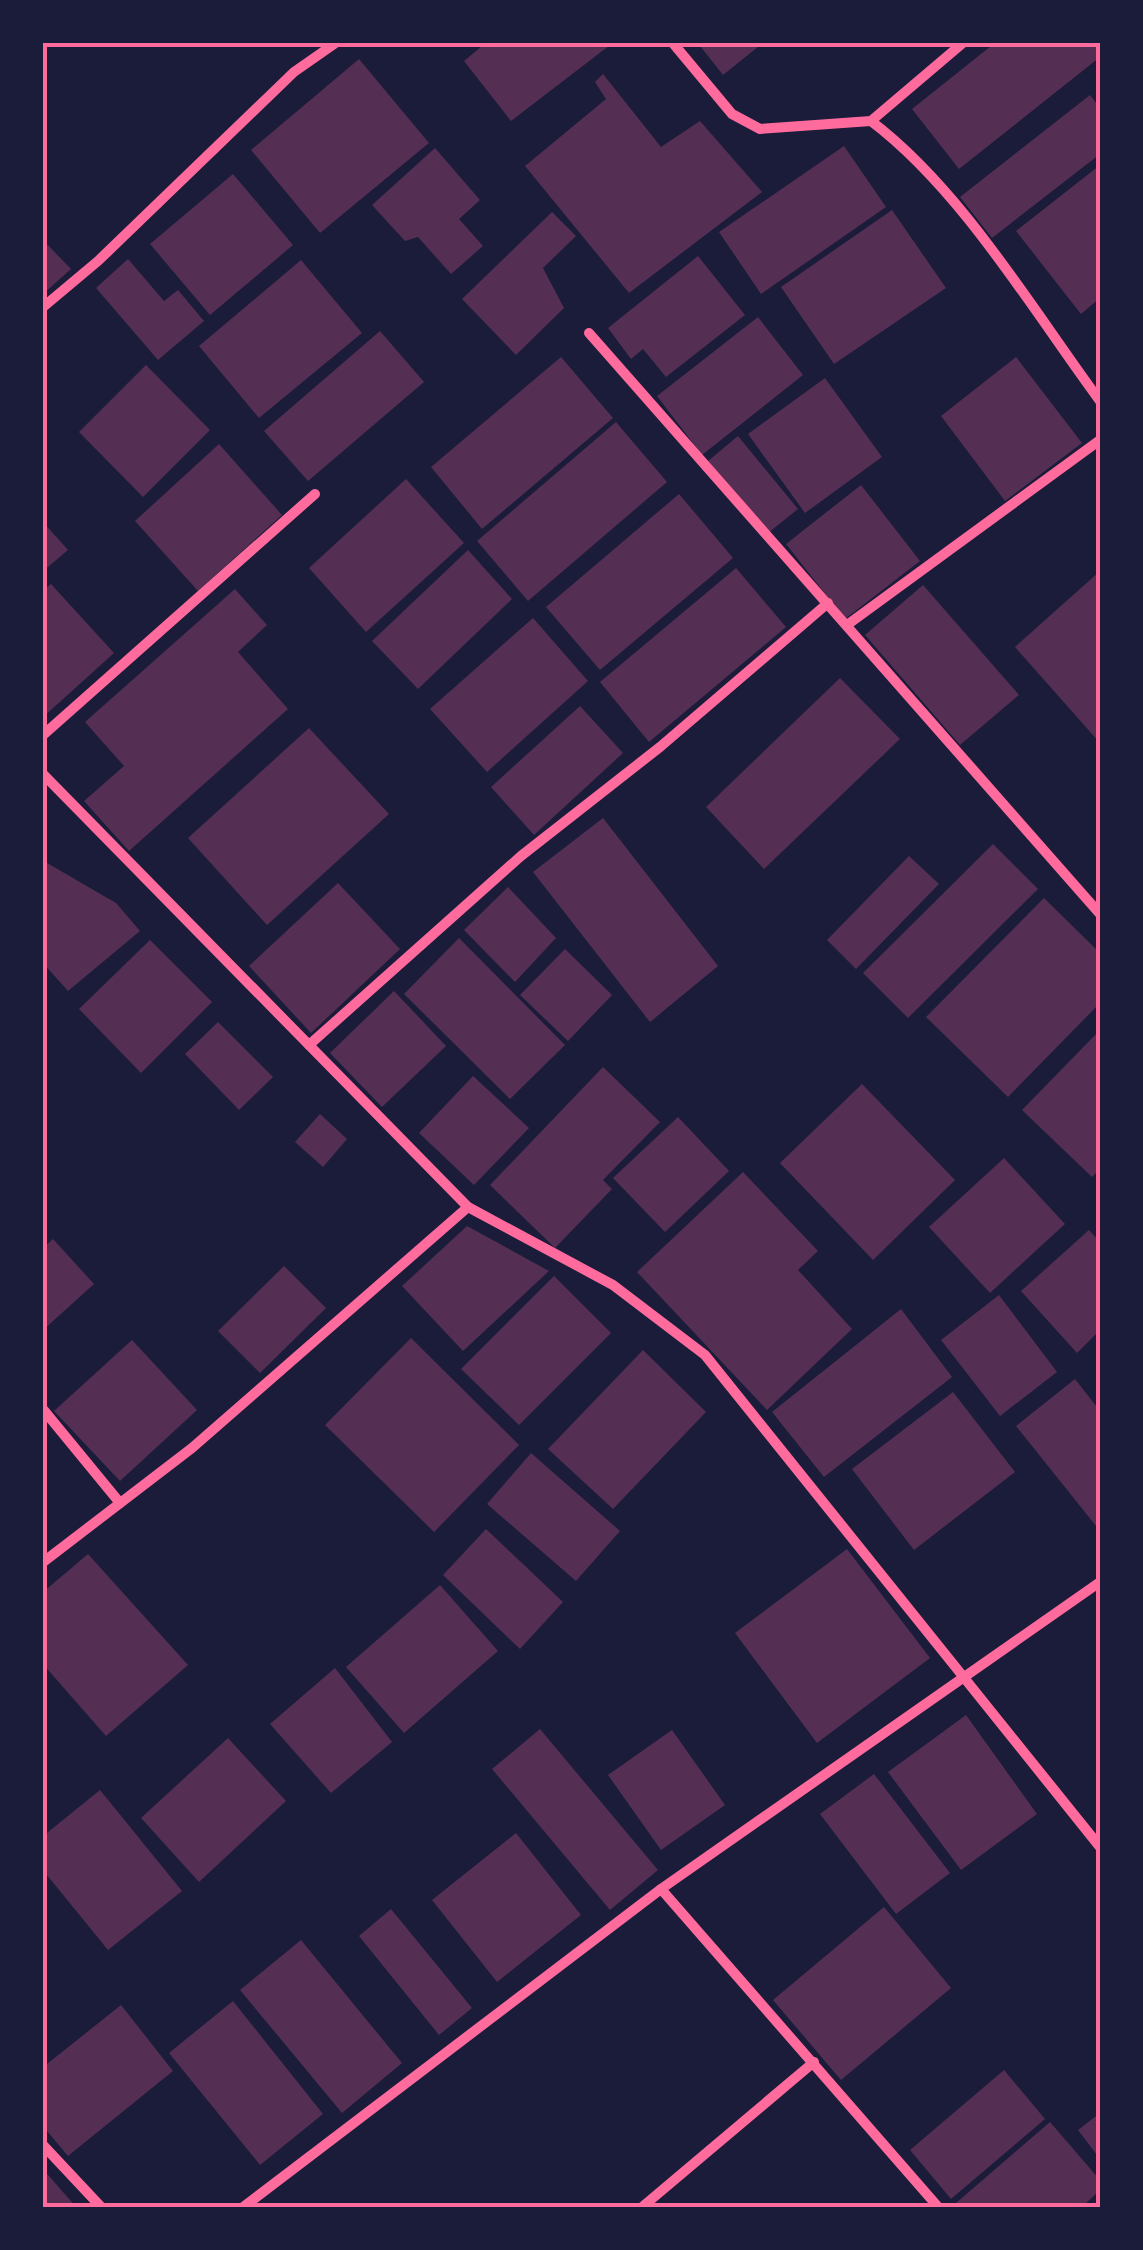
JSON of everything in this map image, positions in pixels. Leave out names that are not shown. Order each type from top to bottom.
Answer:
[{"type":"street","points":[[42,308],[98,261],[294,72],[337,42]]},
{"type":"street","points":[[672,42],[732,114],[760,129],[871,121],[964,42]]},
{"type":"street","points":[[871,121],[905,147],[1100,401]]},
{"type":"street","points":[[589,333],[1100,914]]},
{"type":"street","points":[[846,625],[1100,440]]},
{"type":"street","points":[[42,736],[315,494]]},
{"type":"street","points":[[310,1045],[520,856],[660,747],[828,603]]},
{"type":"street","points":[[42,773],[468,1207],[613,1285],[705,1356],[1100,1848]]},
{"type":"street","points":[[42,1563],[192,1448],[468,1207]]},
{"type":"street","points":[[42,1408],[120,1503]]},
{"type":"street","points":[[242,2208],[661,1889],[1100,1582]]},
{"type":"street","points":[[661,1889],[939,2208]]},
{"type":"street","points":[[642,2208],[814,2062]]},
{"type":"street","points":[[42,2144],[102,2208]]},
{"type":"building","points":[[487,42],[614,42],[511,121],[464,61]]},
{"type":"building","points":[[697,42],[764,42],[723,75]]},
{"type":"building","points":[[996,42],[1099,42],[1100,57],[959,169],[912,109]]},
{"type":"building","points":[[359,59],[429,143],[320,233],[251,150]]},
{"type":"building","points":[[603,74],[661,147],[700,121],[762,192],[629,293],[525,166],[606,99],[595,82]]},
{"type":"building","points":[[1090,95],[1100,108],[1100,154],[992,238],[960,197]]},
{"type":"building","points":[[844,146],[886,207],[761,294],[719,232]]},
{"type":"building","points":[[435,148],[480,200],[459,219],[483,246],[451,274],[418,237],[405,241],[372,205]]},
{"type":"building","points":[[1100,165],[1100,298],[1081,314],[1016,231]]},
{"type":"building","points":[[233,174],[293,245],[210,315],[150,244]]},
{"type":"building","points":[[892,210],[946,288],[834,364],[781,287]]},
{"type":"building","points":[[552,212],[576,236],[543,268],[564,308],[516,355],[462,299]]},
{"type":"building","points":[[42,239],[71,269],[42,295]]},
{"type":"building","points":[[698,256],[745,315],[666,377],[643,349],[631,359],[608,328]]},
{"type":"building","points":[[128,259],[164,301],[178,290],[204,321],[158,360],[96,288]]},
{"type":"building","points":[[301,260],[362,333],[259,418],[199,346]]},
{"type":"building","points":[[758,317],[803,375],[702,455],[657,396]]},
{"type":"building","points":[[380,331],[424,382],[308,481],[264,431]]},
{"type":"building","points":[[561,357],[613,418],[482,529],[431,467]]},
{"type":"building","points":[[1016,357],[1082,443],[1005,501],[941,416]]},
{"type":"building","points":[[146,365],[210,430],[143,497],[79,432]]},
{"type":"building","points":[[825,378],[882,457],[805,513],[748,434]]},
{"type":"building","points":[[616,422],[667,482],[528,601],[477,541]]},
{"type":"building","points":[[738,436],[798,509],[768,533],[708,461]]},
{"type":"building","points":[[219,444],[282,515],[198,591],[135,521]]},
{"type":"building","points":[[406,479],[464,543],[366,632],[309,568]]},
{"type":"building","points":[[861,485],[920,561],[845,619],[786,544]]},
{"type":"building","points":[[679,494],[733,558],[600,670],[546,607]]},
{"type":"building","points":[[42,521],[68,550],[42,572]]},
{"type":"building","points":[[468,550],[512,599],[418,689],[372,641]]},
{"type":"building","points":[[736,568],[786,627],[649,742],[600,682]]},
{"type":"building","points":[[1100,571],[1100,743],[1015,647]]},
{"type":"building","points":[[51,584],[114,653],[42,718],[42,591]]},
{"type":"building","points":[[923,585],[1019,695],[960,745],[865,635]]},
{"type":"building","points":[[235,589],[267,625],[238,652],[288,709],[129,851],[84,801],[124,766],[85,722]]},
{"type":"building","points":[[533,618],[588,681],[487,772],[430,709]]},
{"type":"building","points":[[840,678],[900,739],[764,869],[706,807]]},
{"type":"building","points":[[580,706],[623,753],[534,835],[491,787]]},
{"type":"building","points":[[309,728],[389,814],[267,925],[188,838]]},
{"type":"building","points":[[603,818],[718,966],[650,1022],[533,872]]},
{"type":"building","points":[[993,844],[1038,889],[908,1018],[863,973]]},
{"type":"building","points":[[909,856],[939,884],[856,969],[827,940]]},
{"type":"building","points":[[42,860],[116,903],[140,931],[68,991],[42,962]]},
{"type":"building","points":[[338,883],[400,949],[311,1033],[249,966]]},
{"type":"building","points":[[508,887],[556,938],[515,982],[464,930]]},
{"type":"building","points":[[1044,898],[1100,953],[1100,1003],[1008,1097],[926,1017]]},
{"type":"building","points":[[459,938],[565,1045],[510,1099],[404,994]]},
{"type":"building","points":[[150,940],[212,1002],[141,1073],[79,1009]]},
{"type":"building","points":[[565,949],[612,995],[568,1041],[520,995]]},
{"type":"building","points":[[394,991],[446,1046],[382,1107],[330,1053]]},
{"type":"building","points":[[218,1022],[273,1077],[239,1110],[185,1054]]},
{"type":"building","points":[[1100,1030],[1100,1169],[1092,1177],[1022,1110]]},
{"type":"building","points":[[603,1067],[660,1122],[603,1180],[612,1189],[555,1248],[490,1185]]},
{"type":"building","points":[[473,1076],[529,1128],[474,1185],[419,1133]]},
{"type":"building","points":[[862,1084],[955,1180],[873,1260],[780,1163]]},
{"type":"building","points":[[320,1114],[347,1139],[323,1167],[295,1142]]},
{"type":"building","points":[[678,1117],[729,1171],[665,1232],[613,1178]]},
{"type":"building","points":[[1004,1158],[1065,1224],[990,1293],[929,1227]]},
{"type":"building","points":[[743,1172],[818,1251],[798,1270],[852,1329],[767,1410],[637,1272]]},
{"type":"building","points":[[467,1226],[549,1271],[463,1351],[402,1286]]},
{"type":"building","points":[[1089,1230],[1100,1242],[1100,1330],[1077,1353],[1021,1291]]},
{"type":"building","points":[[53,1239],[94,1284],[42,1331],[42,1249]]},
{"type":"building","points":[[284,1266],[326,1308],[260,1373],[218,1331]]},
{"type":"building","points":[[554,1276],[611,1333],[519,1425],[461,1369]]},
{"type":"building","points":[[999,1295],[1057,1372],[1000,1416],[941,1340]]},
{"type":"building","points":[[901,1309],[952,1377],[824,1477],[772,1412]]},
{"type":"building","points":[[411,1338],[519,1445],[434,1532],[325,1425]]},
{"type":"building","points":[[132,1340],[197,1410],[120,1481],[54,1411]]},
{"type":"building","points":[[643,1350],[706,1412],[613,1509],[548,1449]]},
{"type":"building","points":[[1075,1379],[1100,1411],[1100,1531],[1016,1426]]},
{"type":"building","points":[[953,1392],[1015,1472],[914,1550],[852,1469]]},
{"type":"building","points":[[531,1453],[620,1531],[576,1581],[487,1504]]},
{"type":"building","points":[[486,1529],[563,1602],[520,1649],[443,1575]]},
{"type":"building","points":[[847,1549],[930,1658],[817,1743],[735,1633]]},
{"type":"building","points":[[88,1554],[188,1665],[106,1736],[42,1663],[42,1593]]},
{"type":"building","points":[[440,1585],[498,1651],[404,1733],[346,1667]]},
{"type":"building","points":[[335,1668],[392,1742],[331,1793],[270,1724]]},
{"type":"building","points":[[966,1715],[1037,1814],[961,1870],[888,1772]]},
{"type":"building","points":[[540,1729],[658,1870],[610,1910],[492,1769]]},
{"type":"building","points":[[672,1730],[725,1805],[661,1850],[608,1775]]},
{"type":"building","points":[[228,1738],[286,1801],[199,1882],[141,1818]]},
{"type":"building","points":[[874,1774],[950,1873],[896,1914],[820,1814]]},
{"type":"building","points":[[100,1790],[182,1891],[108,1950],[42,1869],[42,1837]]},
{"type":"building","points":[[516,1833],[581,1915],[497,1982],[432,1900]]},
{"type":"building","points":[[884,1907],[951,1988],[841,2080],[773,2000]]},
{"type":"building","points":[[391,1909],[472,2008],[439,2035],[359,1936]]},
{"type":"building","points":[[301,1940],[402,2063],[342,2113],[240,1990]]},
{"type":"building","points":[[233,2001],[323,2114],[260,2165],[169,2053]]},
{"type":"building","points":[[121,2005],[173,2071],[68,2156],[42,2125],[42,2068]]},
{"type":"building","points":[[1004,2070],[1045,2119],[951,2199],[910,2150]]},
{"type":"building","points":[[1100,2113],[1100,2159],[1078,2130]]},
{"type":"building","points":[[1050,2122],[1100,2180],[1100,2190],[1081,2208],[960,2208],[956,2203]]},
{"type":"building","points":[[42,2168],[77,2208],[42,2208]]}]
